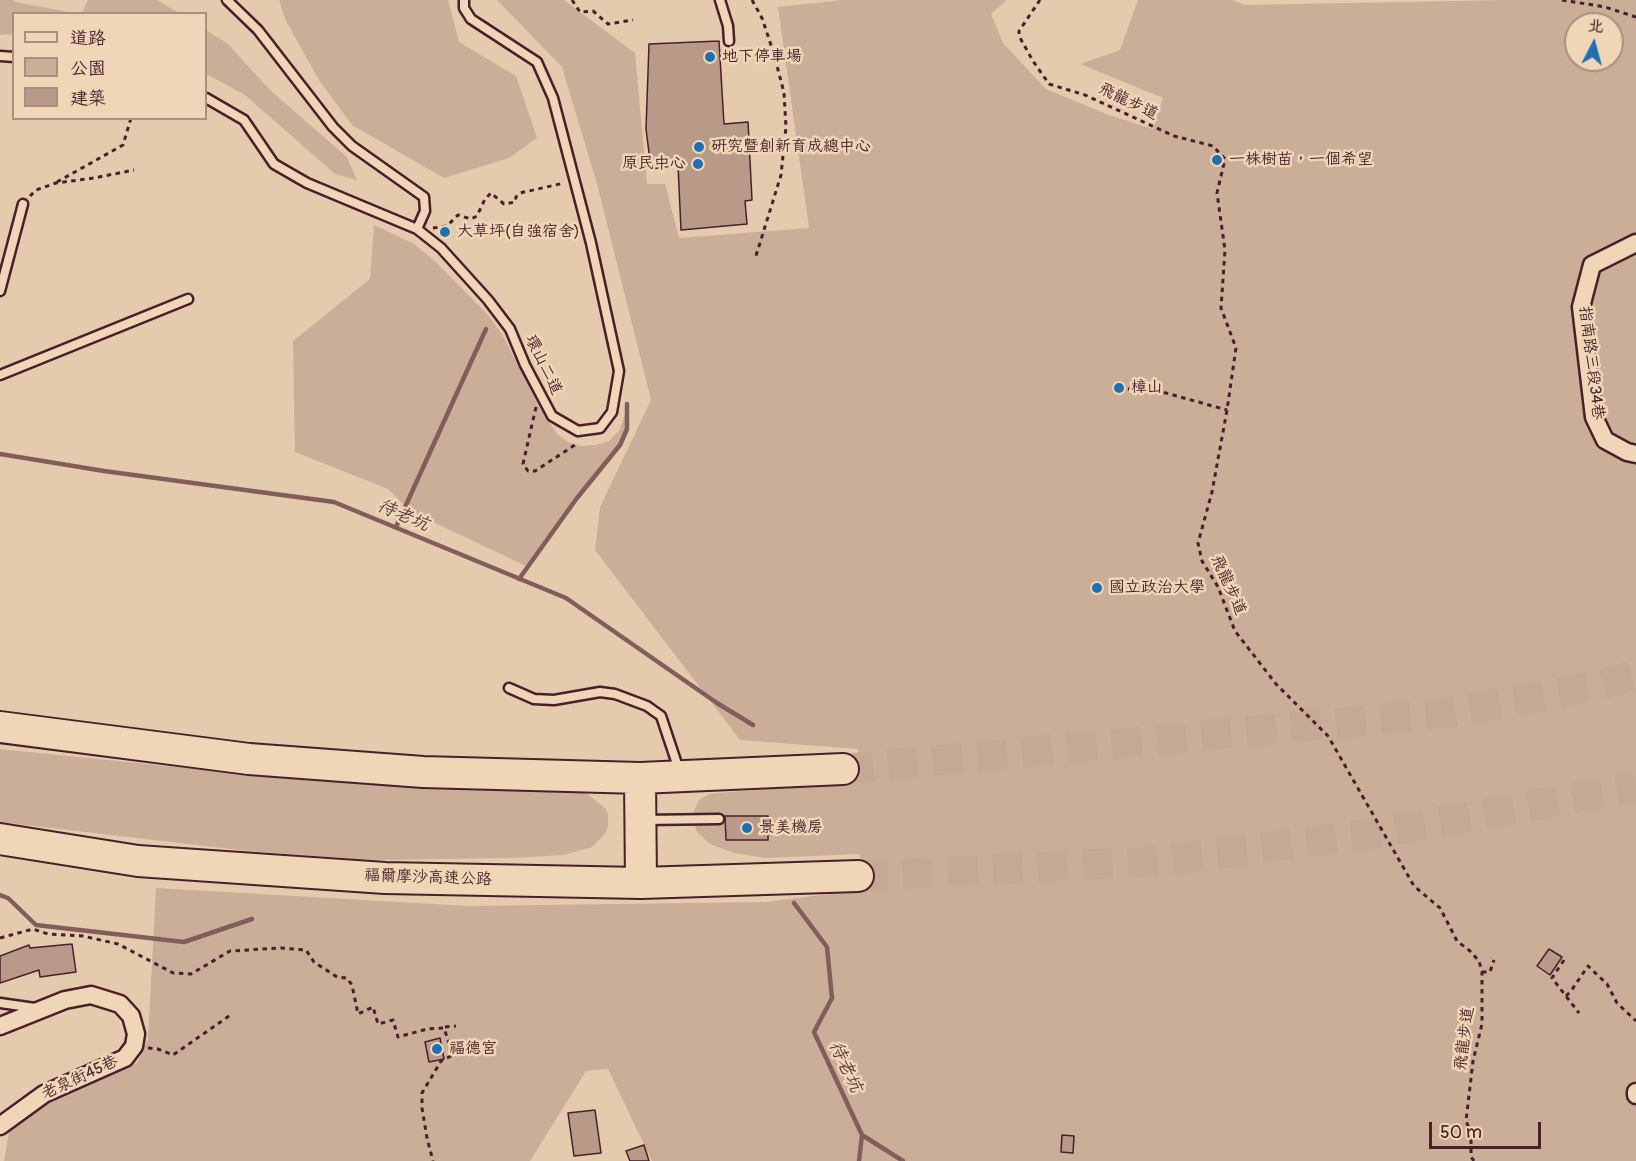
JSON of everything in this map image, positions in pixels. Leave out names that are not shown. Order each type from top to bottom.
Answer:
[{"type":"highway","points":[[0,727],[249,759],[423,772],[640,778],[843,769]]},
{"type":"highway","points":[[640,778],[641,883]]},
{"type":"highway","name":"福爾摩沙高速公路","points":[[0,839],[150,862],[385,878],[641,883],[858,876]]},
{"type":"street","name":"指南路三段34巷","points":[[1636,243],[1592,265],[1581,307],[1594,417],[1605,441],[1636,454]]},
{"type":"street","name":"老泉街45巷","points":[[0,1026],[65,1000],[91,996],[120,1004],[131,1016],[136,1034],[134,1046],[124,1058],[36,1099],[0,1126]]},
{"type":"lane","points":[[226,0],[258,30],[333,128],[352,146],[424,197],[425,211],[417,229]]},
{"type":"lane","points":[[464,0],[464,8],[471,19],[537,62],[553,98],[591,243],[619,371],[612,412],[600,428]]},
{"type":"lane","points":[[720,0],[728,26],[729,41]]},
{"type":"lane","name":"環山二道","points":[[207,99],[244,120],[274,164],[307,183],[417,229],[441,248],[488,300],[510,329],[525,365],[552,416],[578,430],[600,428]]},
{"type":"lane","points":[[0,291],[23,204]]},
{"type":"lane","points":[[0,375],[188,298]]},
{"type":"lane","points":[[509,688],[534,699],[554,700],[600,692],[615,694],[647,706],[661,716],[682,776]]},
{"type":"lane","points":[[640,820],[719,819]]},
{"type":"lane","points":[[0,1003],[41,1009]]},
{"type":"path","points":[[572,0],[580,12],[593,11],[608,24],[633,20]]},
{"type":"path","points":[[752,0],[762,18],[774,54],[784,93],[786,127],[781,175],[755,259]]},
{"type":"path","name":"飛龍步道","points":[[1040,0],[1019,31],[1019,36],[1033,62],[1049,84],[1085,95],[1174,136],[1213,146],[1225,159],[1217,193],[1225,250],[1221,308],[1236,348],[1212,492],[1198,543],[1202,561],[1218,587],[1235,631],[1276,684],[1328,736],[1414,886],[1440,908],[1456,941],[1479,961],[1482,972],[1482,1024],[1473,1061],[1466,1120],[1472,1132],[1471,1157],[1474,1161]]},
{"type":"path","points":[[1562,0],[1605,7],[1636,17]]},
{"type":"path","points":[[23,204],[36,190],[56,183],[123,145],[130,120]]},
{"type":"path","points":[[56,183],[134,170]]},
{"type":"path","points":[[417,229],[439,228],[447,225],[458,215],[471,219],[477,216],[485,199],[491,194],[504,204],[515,202],[520,193],[574,180]]},
{"type":"path","points":[[1119,388],[1166,393],[1227,410]]},
{"type":"path","points":[[540,391],[523,464],[528,471],[535,471],[600,428]]},
{"type":"path","points":[[0,938],[33,929],[48,934],[83,936],[118,944],[173,974],[191,974],[230,951],[298,948],[306,950],[314,962],[338,977],[347,978],[352,985],[358,1014],[373,1007],[378,1024],[393,1020],[398,1037],[427,1029],[456,1026]]},
{"type":"path","points":[[1482,972],[1490,972],[1494,960]]},
{"type":"path","points":[[1564,960],[1552,978],[1579,1013]]},
{"type":"path","points":[[1566,996],[1588,966],[1606,984],[1617,1003],[1636,1021]]},
{"type":"path","points":[[134,1046],[158,1049],[173,1054],[232,1014]]},
{"type":"path","points":[[434,1161],[427,1138],[422,1093],[441,1062],[453,1055],[444,1028]]},
{"type":"green space","points":[[0,0],[13,0],[69,12],[12,12],[12,34],[0,35]]},
{"type":"green space","points":[[88,0],[157,0],[177,12],[82,12]]},
{"type":"green space","points":[[279,0],[448,0],[459,42],[516,76],[537,138],[509,158],[444,178],[352,125],[319,80],[286,21]]},
{"type":"green space","name":"國立政治大學","points":[[497,0],[564,0],[635,53],[647,184],[665,184],[679,238],[809,228],[778,7],[843,0],[1007,0],[991,14],[1003,43],[1046,89],[1109,115],[1153,129],[1163,98],[1080,64],[1120,50],[1138,0],[1232,0],[1245,5],[1636,0],[1636,1161],[652,1161],[608,1069],[586,1071],[530,1161],[4,1161],[11,1121],[137,1063],[148,1039],[156,888],[468,906],[766,902],[869,889],[859,854],[766,858],[734,853],[710,844],[697,832],[691,817],[699,800],[709,794],[862,780],[858,749],[740,740],[595,550],[600,507],[651,400],[597,184],[562,67]]},
{"type":"green space","points":[[207,31],[228,44],[271,91],[347,157],[357,180],[335,174],[245,95],[207,75]]},
{"type":"green space","points":[[374,225],[414,244],[436,262],[488,315],[502,334],[540,408],[557,434],[568,442],[580,446],[609,441],[619,431],[626,411],[625,434],[619,444],[578,493],[528,567],[410,511],[388,489],[295,452],[293,341],[370,279]]},
{"type":"green space","points":[[0,749],[303,780],[416,786],[573,790],[589,795],[606,809],[608,826],[605,834],[592,847],[563,855],[371,860],[248,851],[0,822]]},
{"type":"building","name":"研究暨創新育成總中心","points":[[719,41],[724,124],[748,122],[752,200],[745,201],[747,224],[681,230],[678,165],[651,169],[646,129],[649,44]]},
{"type":"building","name":"景美機房","points":[[725,816],[768,816],[768,840],[726,840]]},
{"type":"building","points":[[72,944],[76,972],[40,977],[39,970],[0,983],[0,956],[29,945],[30,948]]},
{"type":"building","points":[[1549,949],[1562,957],[1550,975],[1537,966]]},
{"type":"building","points":[[440,1038],[444,1059],[429,1062],[425,1042]]},
{"type":"building","points":[[595,1110],[601,1153],[574,1156],[568,1113]]},
{"type":"building","points":[[1062,1135],[1074,1136],[1073,1153],[1061,1152]]},
{"type":"building","points":[[644,1145],[649,1161],[630,1161],[626,1151]]},
{"type":"waterway","points":[[396,527],[486,329]]},
{"type":"waterway","points":[[519,579],[577,498],[620,445],[627,429],[627,404]]},
{"type":"waterway","name":"待老坑","points":[[0,454],[104,471],[334,502],[566,598],[717,703],[753,725]]},
{"type":"waterway","points":[[0,895],[8,898],[36,925],[184,942],[252,919]]},
{"type":"waterway","name":"待老坑","points":[[794,903],[827,947],[832,998],[814,1032],[862,1135],[903,1161]]},
{"type":"waterway","points":[[859,1161],[862,1135]]},
{"type":"tunnel","points":[[843,769],[1446,713],[1594,686],[1636,675]]},
{"type":"tunnel","points":[[858,876],[1160,861],[1377,833],[1636,787]]},
{"type":"place","name":"地下停車場","points":[[710,57]]},
{"type":"place","name":"研究暨創新育成總中心","points":[[699,147]]},
{"type":"place","name":"一株樹苗，一個希望","points":[[1217,160]]},
{"type":"place","name":"原民中心","points":[[698,164]]},
{"type":"place","name":"大草坪(自強宿舍)","points":[[445,232]]},
{"type":"place","name":"樟山","points":[[1119,388]]},
{"type":"place","name":"國立政治大學","points":[[1097,588]]},
{"type":"place","name":"景美機房","points":[[747,828]]},
{"type":"place","name":"福德宮","points":[[437,1049]]}]
